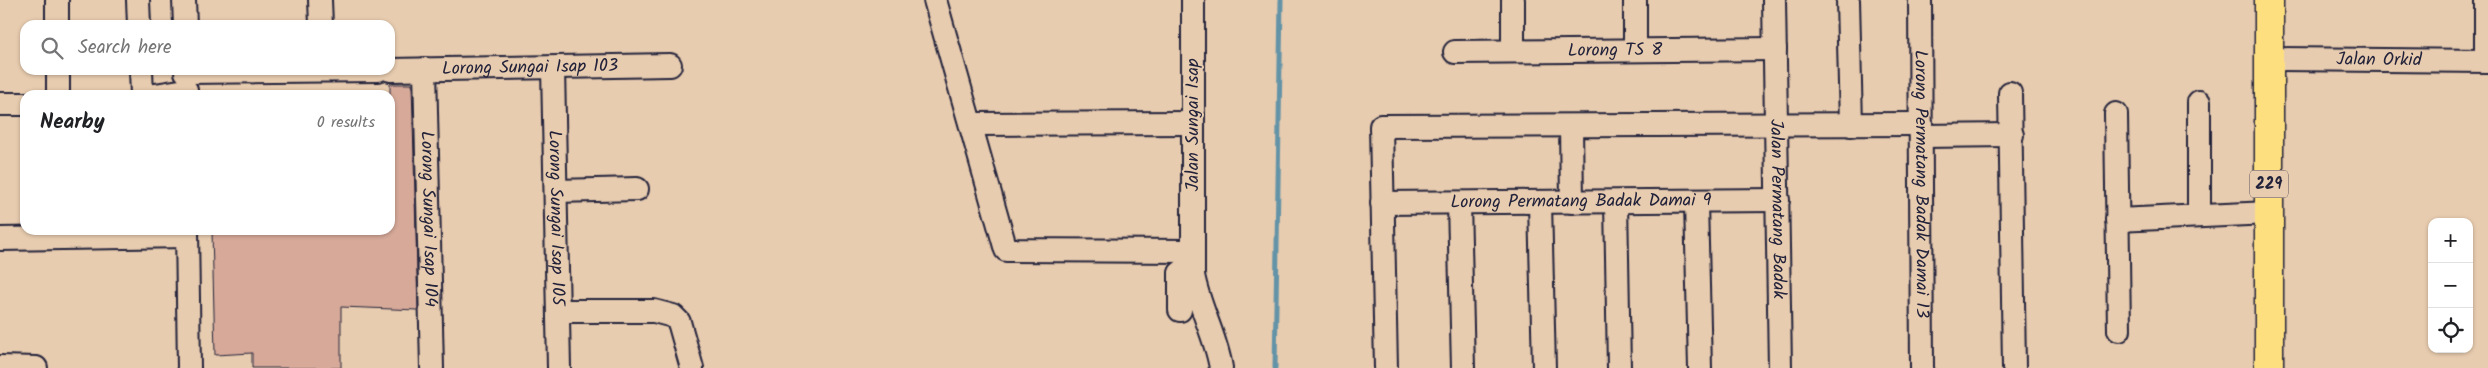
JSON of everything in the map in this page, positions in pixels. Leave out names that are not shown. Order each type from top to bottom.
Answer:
[{"type":"main road","name":"229","points":[[2269,0],[2269,368]]},
{"type":"street","points":[[57,0],[57,20]]},
{"type":"street","points":[[138,0],[139,20]]},
{"type":"street","points":[[184,0],[185,20]]},
{"type":"street","points":[[320,0],[321,20]]},
{"type":"street","points":[[935,0],[972,124],[1006,250],[1193,257]]},
{"type":"street","name":"Jalan Sungai Isap","points":[[1193,0],[1193,257],[1196,292],[1218,351],[1221,368]]},
{"type":"street","points":[[1512,0],[1513,51]]},
{"type":"street","points":[[1635,0],[1635,50]]},
{"type":"street","name":"Jalan Permatang Badak","points":[[1774,0],[1780,368]]},
{"type":"street","points":[[1848,0],[1852,125]]},
{"type":"street","name":"Lorong Permatang Badak Damai 13","points":[[1920,0],[1922,368]]},
{"type":"street","points":[[2486,0],[2487,61]]},
{"type":"street","name":"Lorong TS 8","points":[[1455,52],[1775,49]]},
{"type":"street","name":"Jalan Orkid","points":[[2269,59],[2487,61]]},
{"type":"street","name":"Lorong Sungai Isap 103","points":[[395,70],[670,65]]},
{"type":"street","name":"Lorong Sungai Isap 105","points":[[553,68],[559,368]]},
{"type":"street","name":"Lorong Sungai Isap 104","points":[[425,69],[432,368]]},
{"type":"street","points":[[58,75],[58,90]]},
{"type":"street","points":[[141,75],[142,90]]},
{"type":"street","points":[[168,90],[186,82],[273,75]]},
{"type":"street","points":[[2010,93],[2014,368]]},
{"type":"street","points":[[2199,102],[2199,216]]},
{"type":"street","points":[[0,104],[20,104]]},
{"type":"street","points":[[2116,114],[2119,330]]},
{"type":"street","points":[[972,124],[1192,123]]},
{"type":"street","points":[[1386,368],[1381,126],[1852,125],[2012,135]]},
{"type":"street","points":[[1571,126],[1572,202]]},
{"type":"street","points":[[556,191],[637,189]]},
{"type":"street","name":"Lorong Permatang Badak Damai 9","points":[[1382,203],[1778,200]]},
{"type":"street","points":[[1616,202],[1619,368]]},
{"type":"street","points":[[1696,202],[1700,368]]},
{"type":"street","points":[[1459,203],[1463,368]]},
{"type":"street","points":[[1540,203],[1544,368]]},
{"type":"street","points":[[2117,220],[2269,212]]},
{"type":"street","points":[[0,239],[125,235]]},
{"type":"street","points":[[187,235],[190,368]]},
{"type":"street","points":[[1180,310],[1180,273],[1193,257]]},
{"type":"street","points":[[559,311],[654,310],[664,312],[679,322],[692,368]]},
{"type":"street","points":[[0,368],[36,368]]},
{"type":"building","points":[[390,84],[412,84],[418,310],[341,307],[341,368],[252,368],[252,353],[215,355],[212,235],[395,235],[395,90],[390,90]]},
{"type":"waterway","points":[[1275,368],[1281,0]]}]
